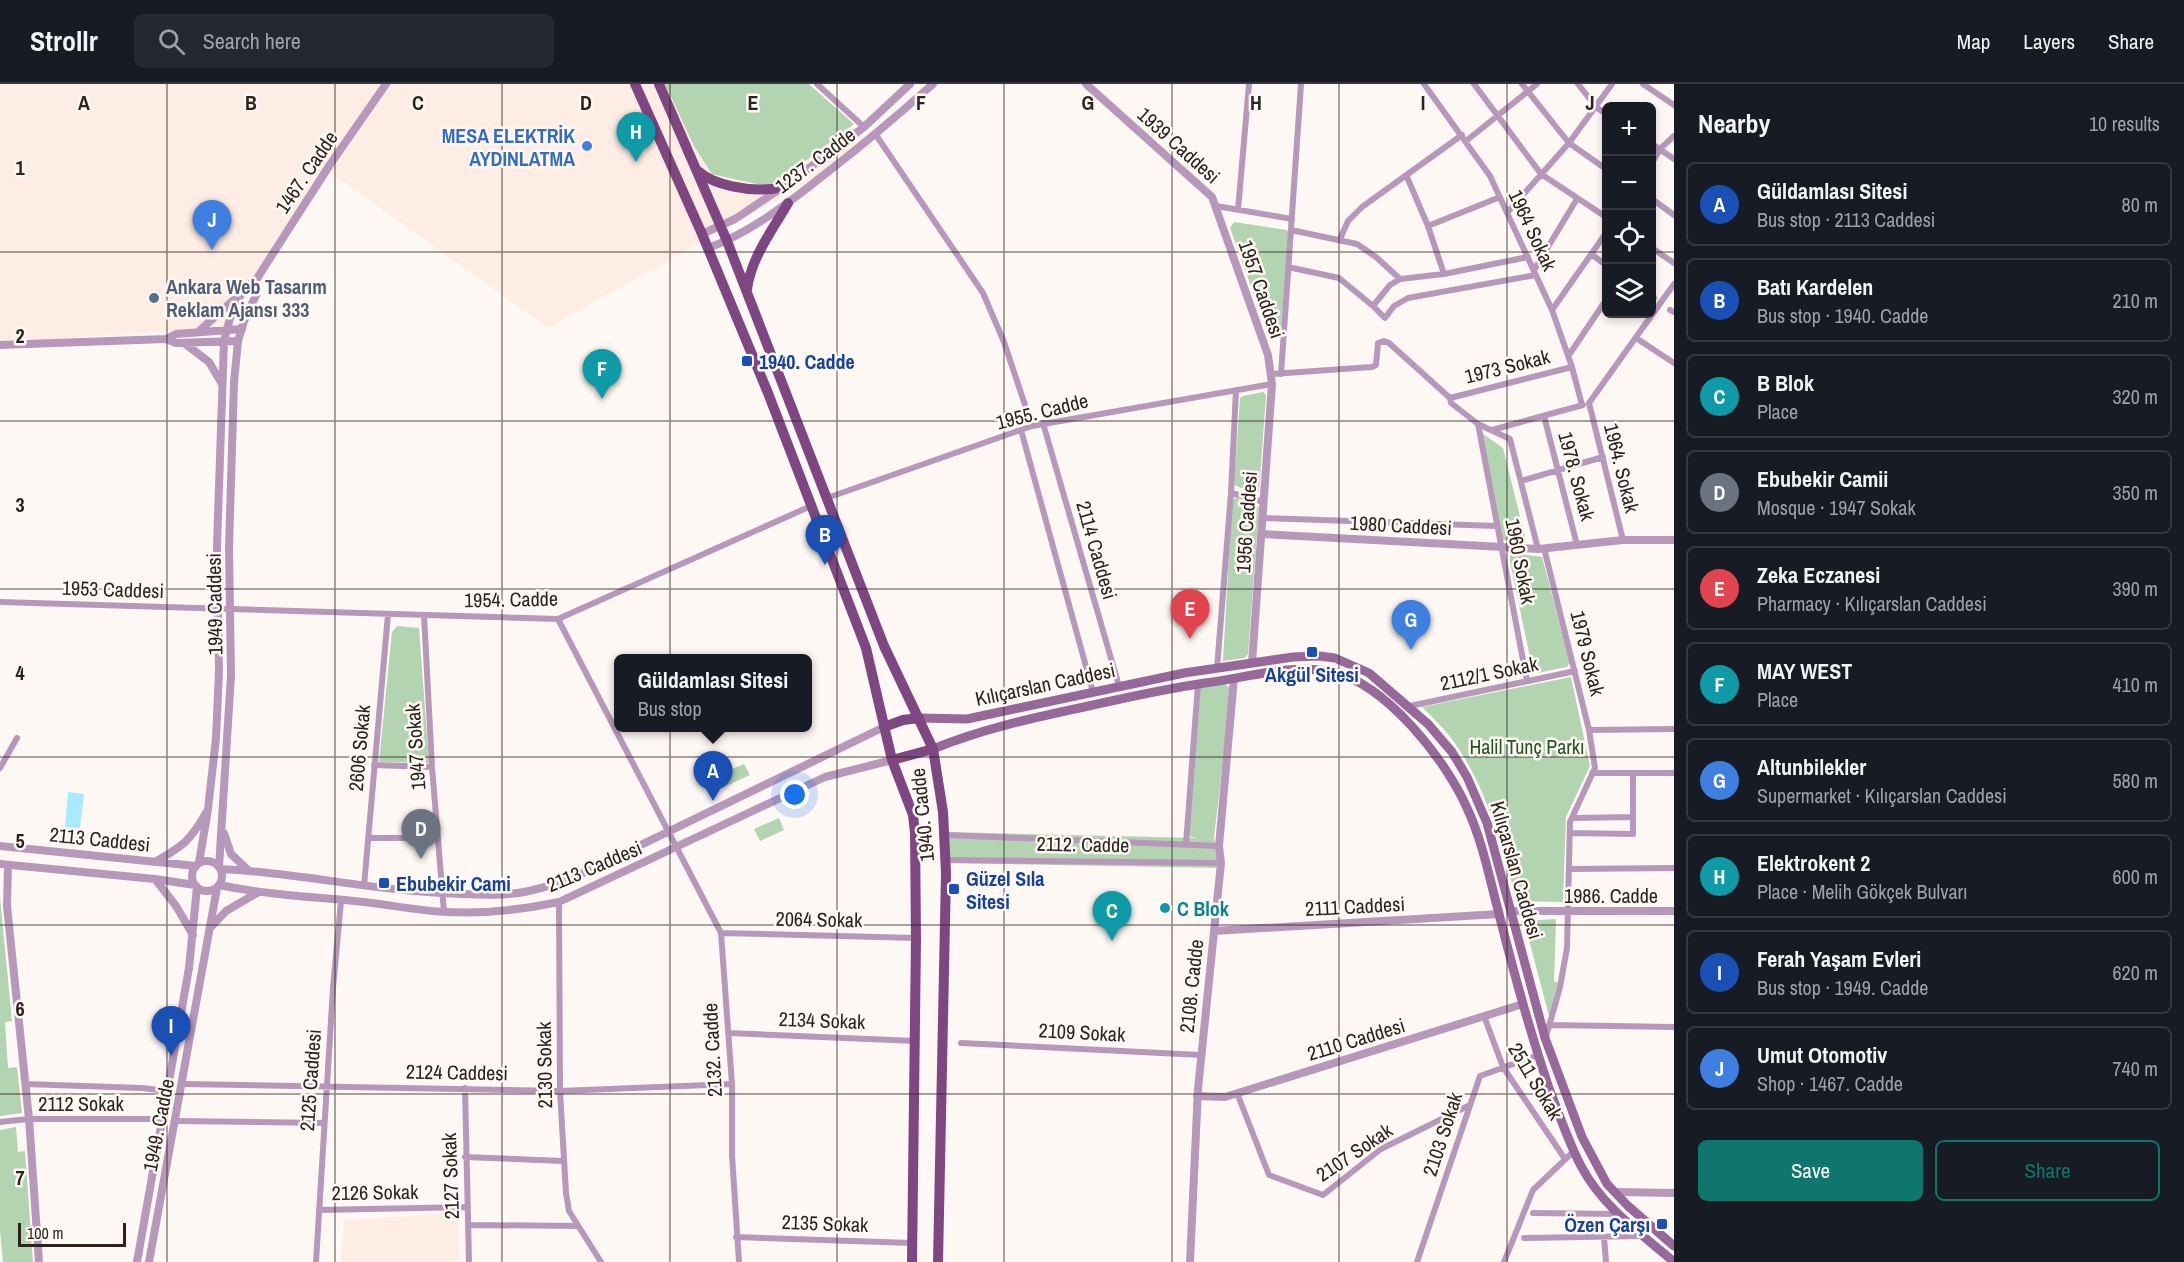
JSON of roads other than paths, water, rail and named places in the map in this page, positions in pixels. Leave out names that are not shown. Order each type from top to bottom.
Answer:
[{"type":"main road","name":"1940. Cadde","points":[[635,84],[702,234],[779,420],[866,648],[892,760],[906,794],[915,833],[912,1262]]},
{"type":"main road","name":"1940. Cadde","points":[[659,84],[727,241],[884,646],[933,749],[940,788],[946,860],[938,1262]]},
{"type":"main road","points":[[696,169],[720,183],[757,189],[774,189],[789,183]]},
{"type":"main road","points":[[747,292],[752,267],[788,203]]},
{"type":"main road","name":"Kılıçarslan Caddesi","points":[[919,718],[967,718],[1119,686],[1293,657],[1335,658],[1346,661],[1369,674],[1428,723],[1452,752],[1467,777],[1487,823],[1545,1038],[1582,1137],[1600,1173],[1615,1192],[1674,1246]]},
{"type":"main road","name":"Kılıçarslan Caddesi","points":[[933,749],[973,733],[1014,722],[1163,689],[1234,678],[1294,670],[1335,672],[1360,684],[1398,713],[1418,733],[1456,786],[1475,826],[1538,1055],[1574,1151],[1592,1183],[1618,1214],[1674,1262]]},
{"type":"main road","points":[[884,727],[903,720],[919,718]]},
{"type":"main road","points":[[892,760],[933,749]]},
{"type":"main road","points":[[1499,914],[1511,911]]},
{"type":"street","name":"1467. Cadde","points":[[224,341],[241,294],[247,285],[256,280],[329,166],[386,84]]},
{"type":"street","points":[[817,84],[864,127]]},
{"type":"street","name":"1237. Cadde","points":[[702,234],[735,219],[789,183],[864,127],[910,84]]},
{"type":"street","name":"1237. Cadde","points":[[708,248],[727,241],[788,203],[876,135],[933,84]]},
{"type":"street","name":"1939 Caddesi","points":[[1086,84],[1209,193],[1216,206],[1292,219]]},
{"type":"street","points":[[1238,210],[1249,84]]},
{"type":"street","points":[[1272,374],[1281,374],[1301,84]]},
{"type":"street","name":"1964 Sokak","points":[[1424,84],[1490,176],[1552,310],[1586,404]]},
{"type":"street","points":[[1474,84],[1541,174],[1602,215]]},
{"type":"street","points":[[1522,84],[1569,143],[1602,166]]},
{"type":"street","points":[[1340,239],[1348,221],[1362,207],[1499,115],[1537,84]]},
{"type":"street","points":[[1579,84],[1596,107],[1602,111]]},
{"type":"street","points":[[1507,213],[1569,143],[1612,84]]},
{"type":"street","points":[[1643,84],[1672,101]]},
{"type":"street","points":[[876,135],[983,293],[1004,342],[1032,426]]},
{"type":"street","points":[[1656,156],[1674,136]]},
{"type":"street","points":[[1656,147],[1674,159]]},
{"type":"street","points":[[1407,177],[1428,226],[1444,273]]},
{"type":"street","points":[[1428,226],[1500,198]]},
{"type":"street","points":[[1288,267],[1339,278],[1385,318],[1399,301],[1408,298],[1535,273],[1577,199]]},
{"type":"street","points":[[1656,203],[1674,215]]},
{"type":"street","name":"1957 Caddesi","points":[[1216,206],[1268,355],[1272,384]]},
{"type":"street","points":[[1291,230],[1357,244],[1376,257],[1400,279]]},
{"type":"street","points":[[1552,310],[1602,239]]},
{"type":"street","points":[[1656,251],[1674,263]]},
{"type":"street","points":[[1591,254],[1605,264]]},
{"type":"street","points":[[1373,306],[1390,285],[1400,279],[1528,257]]},
{"type":"street","name":"1467. Cadde","points":[[238,341],[257,293],[256,280]]},
{"type":"street","points":[[1491,430],[1586,404],[1674,284]]},
{"type":"street","points":[[198,332],[241,294]]},
{"type":"street","points":[[1569,355],[1602,306]]},
{"type":"street","points":[[166,339],[176,334],[242,329]]},
{"type":"street","points":[[1636,338],[1674,363]]},
{"type":"street","points":[[0,345],[166,339],[182,342],[238,341]]},
{"type":"street","name":"1949 Caddesi","points":[[220,868],[231,675],[218,545],[224,341]]},
{"type":"street","name":"1949 Caddesi","points":[[198,865],[208,809],[216,738],[238,341]]},
{"type":"street","name":"1979 Sokak","points":[[1281,374],[1375,366],[1377,345],[1380,341],[1387,341],[1450,398],[1451,403],[1478,424],[1511,440],[1575,671],[1589,730],[1594,766],[1572,818],[1569,911],[1564,970],[1545,1038]]},
{"type":"street","points":[[182,342],[209,362],[223,386]]},
{"type":"street","name":"1973 Sokak","points":[[1450,398],[1572,367]]},
{"type":"street","name":"1955. Cadde","points":[[827,498],[1043,423],[1272,384]]},
{"type":"street","name":"1956 Caddesi","points":[[1252,663],[1272,384]]},
{"type":"street","points":[[1217,668],[1231,493],[1236,390]]},
{"type":"street","name":"1964. Sokak","points":[[1586,404],[1603,457],[1623,540]]},
{"type":"street","name":"1978. Sokak","points":[[1544,416],[1577,545]]},
{"type":"street","name":"2114 Caddesi","points":[[1043,423],[1119,686]]},
{"type":"street","name":"1960 Sokak","points":[[1478,424],[1527,681]]},
{"type":"street","name":"2114 Caddesi","points":[[1021,430],[1093,692]]},
{"type":"street","points":[[1521,481],[1603,457]]},
{"type":"street","points":[[1231,493],[1264,502]]},
{"type":"street","name":"1954. Cadde","points":[[224,610],[558,619],[811,506]]},
{"type":"street","points":[[1263,518],[1497,526]]},
{"type":"street","name":"1980 Caddesi","points":[[1262,534],[1541,548],[1623,540],[1674,540]]},
{"type":"street","name":"1953 Caddesi","points":[[0,602],[224,610]]},
{"type":"street","name":"2606 Sokak","points":[[364,886],[388,614]]},
{"type":"street","name":"1947 Sokak","points":[[424,615],[432,767],[444,912]]},
{"type":"street","name":"2132. Cadde","points":[[558,619],[614,727]]},
{"type":"street","name":"2112/1 Sokak","points":[[1410,706],[1575,671]]},
{"type":"street","name":"2108. Cadde","points":[[1190,1262],[1197,1096],[1221,863],[1219,846],[1234,678]]},
{"type":"street","points":[[1186,844],[1198,684]]},
{"type":"street","name":"2113 Caddesi","points":[[220,868],[443,894],[497,895],[528,891],[581,874],[884,727]]},
{"type":"street","points":[[1589,730],[1674,729]]},
{"type":"street","name":"2132. Cadde","points":[[616,732],[721,933],[732,1084],[732,1155],[739,1262]]},
{"type":"street","points":[[0,768],[17,738]]},
{"type":"street","name":"2113 Caddesi","points":[[218,887],[444,912],[514,910],[559,902],[825,777],[892,760]]},
{"type":"street","points":[[374,765],[432,767]]},
{"type":"street","points":[[1592,773],[1674,773]]},
{"type":"street","points":[[1570,833],[1633,834],[1633,773]]},
{"type":"street","points":[[155,862],[182,846],[193,835],[208,809]]},
{"type":"street","points":[[1572,818],[1633,817]]},
{"type":"street","points":[[222,820],[231,854],[249,871]]},
{"type":"street","name":"2112. Cadde","points":[[945,835],[1219,846]]},
{"type":"street","points":[[368,838],[438,838]]},
{"type":"street","name":"2113 Caddesi","points":[[0,846],[198,865]]},
{"type":"street","name":"2112. Cadde","points":[[946,860],[1221,863]]},
{"type":"street","points":[[193,936],[196,886],[192,875],[198,865],[210,861],[220,868],[222,879],[218,887],[206,891],[196,886]]},
{"type":"street","points":[[4,865],[29,1119],[39,1262]]},
{"type":"street","name":"2113 Caddesi","points":[[4,865],[155,879],[196,886]]},
{"type":"street","points":[[1570,869],[1674,868]]},
{"type":"street","points":[[155,879],[176,906],[193,936]]},
{"type":"street","name":"1949. Cadde","points":[[149,1262],[183,1084],[208,930],[218,887]]},
{"type":"street","points":[[208,930],[226,911],[258,893]]},
{"type":"street","name":"2125 Caddesi","points":[[316,1262],[326,1088],[341,901]]},
{"type":"street","name":"2130 Sokak","points":[[559,902],[560,1091],[563,1161],[569,1211],[601,1262]]},
{"type":"street","name":"1986. Cadde","points":[[1511,911],[1674,911]]},
{"type":"street","name":"2111 Caddesi","points":[[1214,931],[1499,914]]},
{"type":"street","name":"2064 Sokak","points":[[721,933],[916,938]]},
{"type":"street","name":"1949. Cadde","points":[[137,1262],[193,936]]},
{"type":"street","name":"2110 Caddesi","points":[[1197,1096],[1223,1097],[1523,1004]]},
{"type":"street","name":"2511 Sokak","points":[[1484,1016],[1503,1067],[1566,1159]]},
{"type":"street","points":[[1549,1025],[1674,1027]]},
{"type":"street","name":"2134 Sokak","points":[[728,1033],[915,1041]]},
{"type":"street","name":"2109 Sokak","points":[[961,1043],[1201,1055]]},
{"type":"street","name":"2103 Sokak","points":[[1417,1262],[1480,1076],[1538,1055]]},
{"type":"street","points":[[25,1084],[168,1091]]},
{"type":"street","name":"2124 Caddesi","points":[[183,1084],[560,1091],[732,1084]]},
{"type":"street","name":"2127 Sokak","points":[[465,1089],[469,1262]]},
{"type":"street","name":"2107 Sokak","points":[[1237,1093],[1269,1175],[1323,1195],[1381,1149],[1470,1105]]},
{"type":"street","name":"2112 Sokak","points":[[0,1122],[29,1119],[162,1119]]},
{"type":"street","points":[[176,1121],[324,1123]]},
{"type":"street","points":[[1504,1262],[1533,1190],[1574,1151]]},
{"type":"street","points":[[465,1157],[563,1161]]},
{"type":"street","points":[[1615,1192],[1674,1193]]},
{"type":"street","name":"2126 Sokak","points":[[319,1210],[468,1207]]},
{"type":"street","points":[[1533,1213],[1618,1214]]},
{"type":"street","points":[[469,1225],[578,1226]]},
{"type":"street","points":[[1524,1238],[1643,1236]]},
{"type":"street","name":"2135 Sokak","points":[[736,1237],[912,1243]]},
{"type":"street","points":[[1604,1237],[1606,1262]]},
{"type":"water","points":[[68,792],[84,794],[80,828],[65,827]]},
{"type":"place","name":"MESA ELEKTRİK AYDINLATMA","points":[[587,146]]},
{"type":"place","name":"Elektrokent 2","points":[[636,162]]},
{"type":"place","name":"Umut Otomotiv","points":[[212,250]]},
{"type":"place","name":"Ankara Web Tasarım Reklam Ajansı 333","points":[[154,298]]},
{"type":"place","name":"1940. Cadde","points":[[747,361]]},
{"type":"place","name":"MAY WEST","points":[[602,399]]},
{"type":"place","name":"Batı Kardelen","points":[[825,565]]},
{"type":"place","name":"Zeka Eczanesi","points":[[1190,639]]},
{"type":"place","name":"Altunbilekler","points":[[1411,650]]},
{"type":"place","name":"Akgül Sitesi","points":[[1312,652]]},
{"type":"place","name":"Güldamlası Sitesi","points":[[713,801]]},
{"type":"place","name":"Ebubekir Camii","points":[[421,859]]},
{"type":"place","name":"Ebubekir Cami","points":[[384,883]]},
{"type":"place","name":"Güzel Sıla Sitesi","points":[[954,889]]},
{"type":"place","name":"C Blok","points":[[1165,908]]},
{"type":"place","name":"B Blok","points":[[1112,941]]},
{"type":"place","name":"Ferah Yaşam Evleri","points":[[171,1056]]},
{"type":"place","name":"Özen Çarşı","points":[[1662,1224]]},
{"type":"park label","name":"Halil Tunç Parkı","points":[[1527,746]]}]
